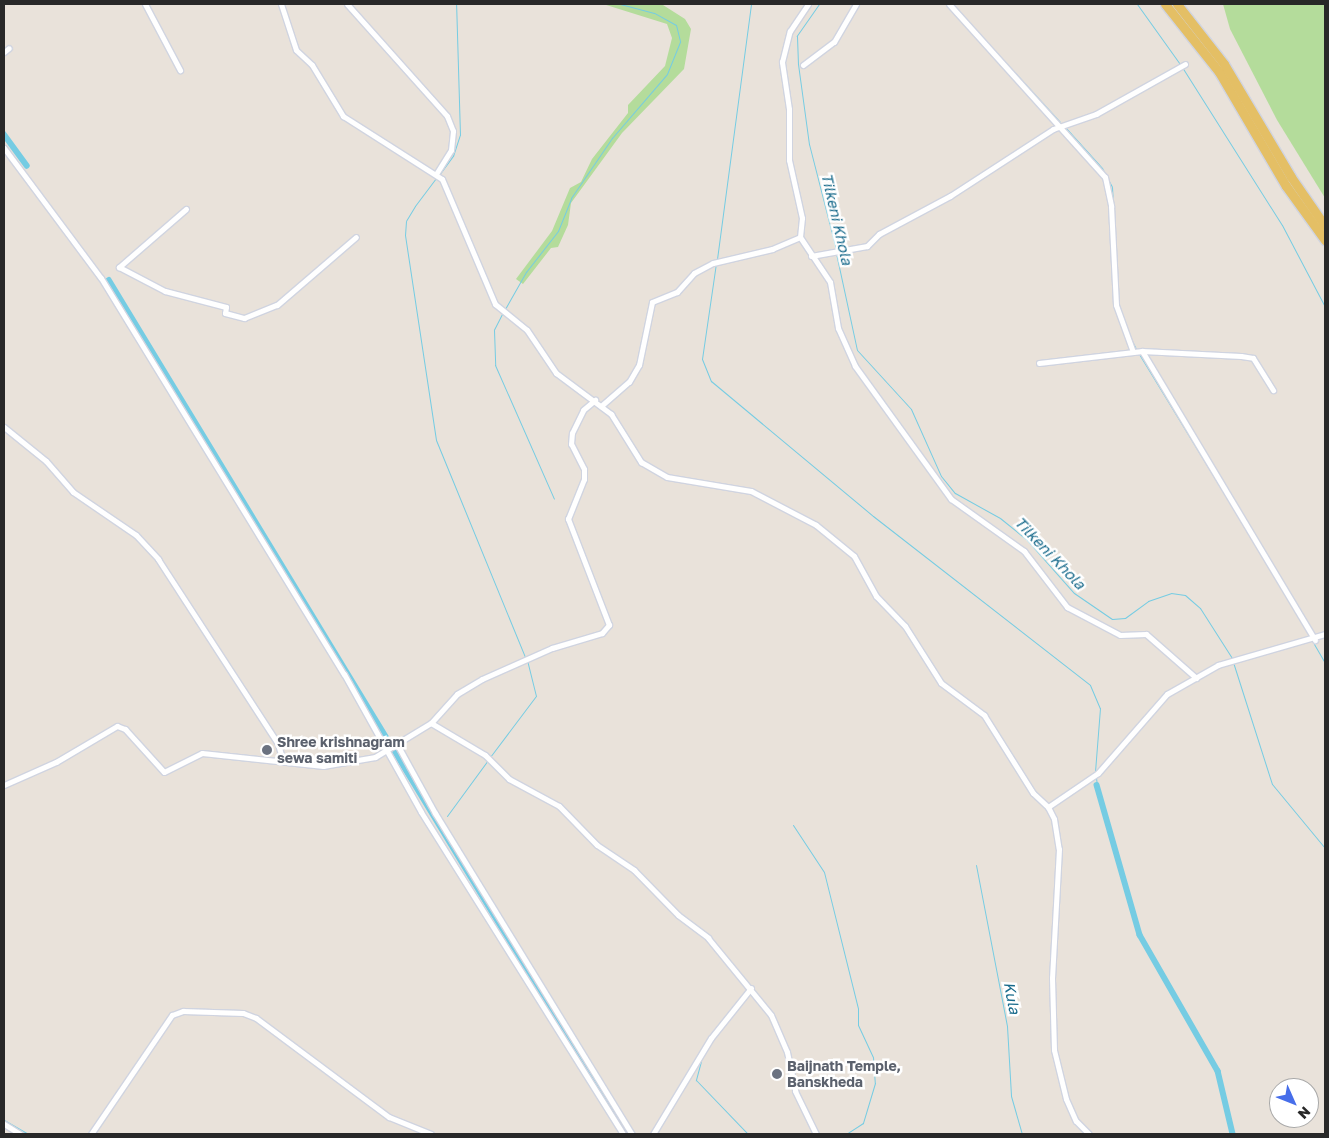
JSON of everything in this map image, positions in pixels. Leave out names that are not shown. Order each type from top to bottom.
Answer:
[{"type":"main road","points":[[1165,4],[1219,72],[1286,186],[1325,240]]},
{"type":"main road","points":[[1177,4],[1224,64],[1291,177],[1325,226]]},
{"type":"street","points":[[145,4],[180,70]]},
{"type":"street","points":[[281,4],[296,50],[312,65],[343,116],[442,179],[499,309],[527,330],[556,373],[576,391],[595,400],[602,406],[619,425],[633,453],[656,473],[751,491],[816,525],[854,556],[876,596],[905,626],[927,665],[941,683],[984,715],[1033,793],[1048,807],[1059,849],[1052,978],[1054,1050],[1066,1099],[1076,1121],[1089,1134]]},
{"type":"street","points":[[347,4],[447,116],[453,131],[451,150],[436,174]]},
{"type":"street","points":[[808,4],[790,31],[782,62],[788,109],[789,160],[802,218],[800,237],[830,282],[838,328],[855,366],[951,499],[1024,551],[1067,607],[1120,635],[1146,634],[1196,678]]},
{"type":"street","points":[[804,65],[834,42],[856,4]]},
{"type":"street","points":[[949,4],[1096,162],[1110,192],[1116,305],[1137,351],[1315,640]]},
{"type":"street","points":[[811,256],[867,246],[879,234],[950,196],[1061,126],[1096,114],[1183,65]]},
{"type":"street","points":[[4,148],[101,278],[354,690],[386,752],[623,1134]]},
{"type":"street","points":[[186,209],[119,267],[165,291],[226,307],[225,313],[244,318],[277,305],[356,237]]},
{"type":"street","points":[[602,406],[629,382],[639,365],[652,302],[677,292],[694,273],[713,263],[772,249],[800,237]]},
{"type":"street","points":[[1039,363],[1137,351],[1188,350],[1253,358],[1273,390]]},
{"type":"street","points":[[4,785],[56,762],[117,726],[125,729],[164,772],[202,753],[338,765],[386,752],[398,746],[431,723],[457,694],[482,679],[552,648],[591,639],[609,625],[568,519],[584,479],[584,469],[571,444],[572,433],[583,410],[595,400]]},
{"type":"street","points":[[4,427],[46,461],[73,492],[136,535],[158,559],[278,744],[283,760]]},
{"type":"street","points":[[1048,807],[1096,775],[1167,694],[1218,665],[1315,640],[1325,634]]},
{"type":"street","points":[[431,723],[486,755],[509,779],[558,806],[597,845],[634,870],[678,915],[708,938],[751,988],[780,1032],[794,1091],[816,1134]]},
{"type":"street","points":[[398,746],[434,813],[632,1134]]},
{"type":"street","points":[[653,1134],[711,1038],[751,988]]},
{"type":"street","points":[[91,1134],[172,1015],[182,1011],[243,1013],[256,1018],[389,1117],[431,1134]]},
{"type":"street","points":[[4,1124],[20,1134]]},
{"type":"green space","points":[[603,4],[663,5],[685,19],[691,29],[684,69],[622,133],[571,203],[568,225],[558,247],[551,248],[523,284],[516,279],[552,231],[570,188],[581,182],[592,159],[628,113],[628,105],[665,66],[672,38],[667,24]]},
{"type":"green space","points":[[1223,4],[1325,4],[1325,198],[1277,120],[1230,29]]},
{"type":"waterway","points":[[439,175],[453,156],[460,135],[456,4]]},
{"type":"waterway","points":[[505,309],[526,272],[558,231],[571,198],[612,138],[667,74],[680,41],[676,25],[654,13],[620,4]]},
{"type":"waterway","points":[[717,259],[751,4]]},
{"type":"waterway","name":"Tilkeni Khola","points":[[819,4],[797,36],[798,64],[809,144],[836,249]]},
{"type":"waterway","points":[[952,4],[1060,122]]},
{"type":"waterway","points":[[1137,4],[1180,64]]},
{"type":"waterway","points":[[1182,67],[1282,225],[1325,307]]},
{"type":"waterway","points":[[1066,128],[1102,168],[1112,187],[1117,278]]},
{"type":"waterway","points":[[4,134],[27,166]]},
{"type":"waterway","points":[[436,178],[406,221],[405,235],[436,440],[525,657]]},
{"type":"waterway","name":"Tilkeni Khola","points":[[836,253],[857,350],[911,409],[941,476],[955,493],[1000,518],[1026,539],[1074,593],[1112,619],[1125,618],[1148,601],[1171,593],[1185,595],[1200,608],[1232,658]]},
{"type":"waterway","points":[[716,263],[702,359],[711,381],[873,516],[1090,685],[1100,708],[1095,771]]},
{"type":"waterway","points":[[109,280],[627,1134]]},
{"type":"waterway","points":[[503,312],[494,330],[495,365],[554,499]]},
{"type":"waterway","points":[[1132,341],[1136,349]]},
{"type":"waterway","points":[[1139,354],[1284,592]]},
{"type":"waterway","points":[[1299,617],[1309,635]]},
{"type":"waterway","points":[[1314,644],[1325,663]]},
{"type":"waterway","points":[[490,757],[536,696],[527,660]]},
{"type":"waterway","name":"Tilkeni Khola","points":[[1233,662],[1272,784],[1325,848]]},
{"type":"waterway","points":[[447,816],[488,760]]},
{"type":"waterway","points":[[1096,778],[1097,785]]},
{"type":"waterway","points":[[1097,785],[1140,935],[1218,1071],[1233,1134]]},
{"type":"waterway","points":[[793,825],[824,872],[858,1008],[858,1025],[873,1057],[875,1083],[863,1123],[846,1134]]},
{"type":"waterway","name":"Kula","points":[[976,865],[1007,1026],[1011,1096],[1022,1134]]},
{"type":"waterway","points":[[701,1061],[696,1080],[748,1134]]},
{"type":"waterway","points":[[4,1120],[28,1134]]},
{"type":"place","name":"Shree krishnagram sewa samiti","points":[[267,750]]},
{"type":"place","name":"Baijnath Temple, Banskheda","points":[[777,1074]]}]
